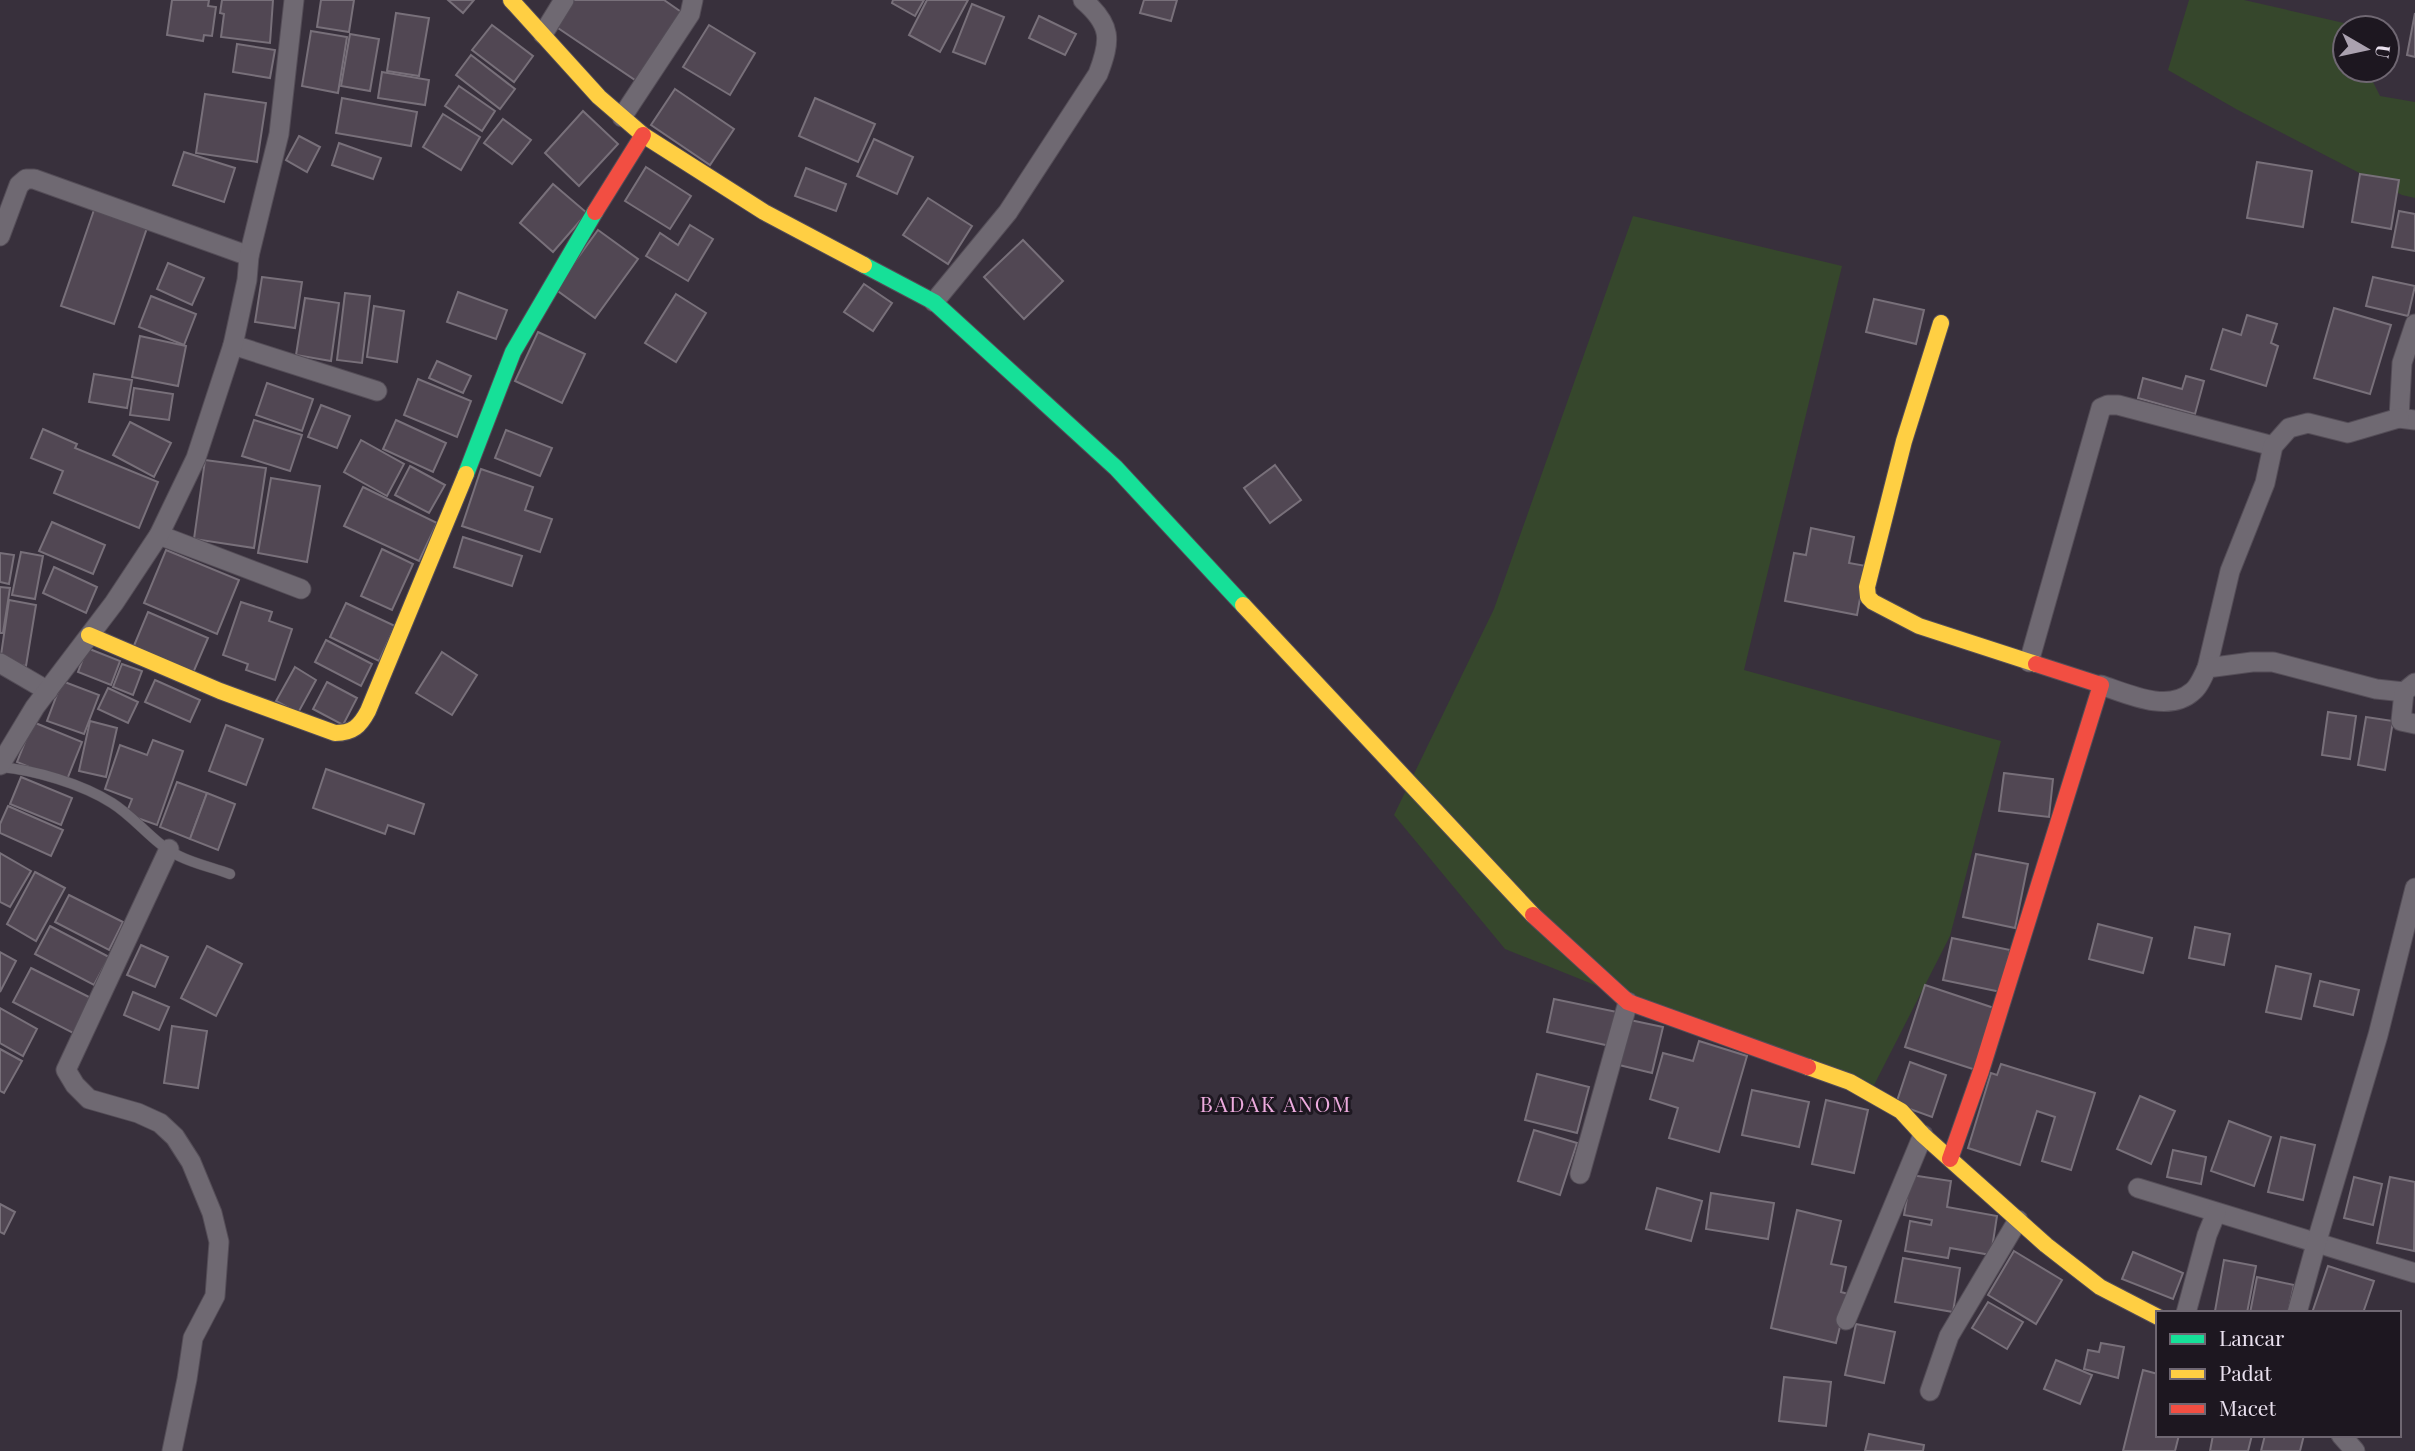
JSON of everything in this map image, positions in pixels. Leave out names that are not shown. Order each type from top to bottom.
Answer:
[{"type":"street","points":[[0,766],[48,691],[114,603],[159,535],[197,458],[233,345],[247,280],[248,256],[279,134],[295,0]]},
{"type":"street","points":[[511,0],[599,97],[643,135],[764,212],[934,302],[1116,468],[1518,901],[1628,1002],[1850,1082],[1878,1096],[1901,1111],[1923,1135],[2046,1245],[2100,1287],[2156,1316]]},
{"type":"street","points":[[542,34],[564,0]]},
{"type":"street","points":[[622,117],[690,14],[693,0]]},
{"type":"street","points":[[934,302],[1008,212],[1098,74],[1105,55],[1108,33],[1098,13],[1083,0]]},
{"type":"street","points":[[89,635],[220,691],[335,733],[354,732],[362,724],[374,699],[513,352],[643,135]]},
{"type":"street","points":[[0,236],[19,186],[26,179],[34,179],[248,256]]},
{"type":"street","points":[[1941,323],[1904,441],[1867,587],[1868,597],[1919,625],[2141,698],[2177,702],[2195,691],[2207,668],[2230,571],[2265,483],[2273,446],[2289,428],[2308,423],[2348,433],[2407,419],[2402,363],[2415,324]]},
{"type":"street","points":[[233,345],[377,391]]},
{"type":"street","points":[[2029,662],[2101,408],[2118,405],[2273,446]]},
{"type":"street","points":[[159,535],[300,589]]},
{"type":"street","points":[[2207,668],[2273,662],[2376,689],[2410,687],[2401,721],[2415,724]]},
{"type":"street","points":[[0,663],[48,691]]},
{"type":"street","points":[[1950,1159],[1981,1071],[2101,685]]},
{"type":"street","points":[[169,849],[66,1070],[75,1085],[89,1099],[138,1113],[160,1124],[175,1137],[191,1162],[212,1213],[219,1242],[215,1296],[193,1338],[172,1451]]},
{"type":"street","points":[[2298,1311],[2378,1035],[2415,888]]},
{"type":"street","points":[[1580,1174],[1628,1002]]},
{"type":"street","points":[[1846,1320],[1923,1135]]},
{"type":"street","points":[[2138,1188],[2415,1273]]},
{"type":"street","points":[[2187,1311],[2207,1235],[2216,1213]]},
{"type":"street","points":[[1930,1391],[1949,1336],[2018,1220]]},
{"type":"street","points":[[2343,1437],[2355,1451]]},
{"type":"lane","points":[[0,766],[27,770],[93,794],[113,804],[138,827],[178,856],[230,874]]},
{"type":"green space","points":[[2189,0],[2244,0],[2331,20],[2331,84],[2374,84],[2380,96],[2415,102],[2415,198],[2402,195],[2236,109],[2168,70]]},
{"type":"green space","points":[[1633,216],[1842,266],[1744,670],[2001,741],[1950,936],[1869,1095],[1505,949],[1394,815],[1494,609]]},
{"type":"building","points":[[172,0],[209,0],[208,6],[216,7],[212,36],[204,35],[203,41],[167,35]]},
{"type":"building","points":[[222,0],[273,0],[270,43],[221,37],[224,14],[220,13]]},
{"type":"building","points":[[321,0],[354,0],[349,32],[317,27]]},
{"type":"building","points":[[448,0],[474,0],[463,13]]},
{"type":"building","points":[[567,0],[664,0],[687,16],[641,84],[552,24]]},
{"type":"building","points":[[893,0],[924,0],[915,16],[892,3]]},
{"type":"building","points":[[927,0],[968,0],[940,52],[909,35]]},
{"type":"building","points":[[1144,0],[1177,0],[1171,21],[1140,13]]},
{"type":"building","points":[[972,4],[1004,17],[985,64],[953,52]]},
{"type":"building","points":[[396,13],[429,18],[419,76],[387,71]]},
{"type":"building","points":[[2415,13],[2415,57],[2407,55]]},
{"type":"building","points":[[1039,16],[1076,34],[1065,55],[1029,38]]},
{"type":"building","points":[[492,25],[533,56],[514,82],[472,50]]},
{"type":"building","points":[[709,25],[755,53],[730,95],[683,67]]},
{"type":"building","points":[[311,31],[347,37],[338,93],[302,86]]},
{"type":"building","points":[[350,34],[379,39],[370,91],[341,86]]},
{"type":"building","points":[[237,44],[275,50],[270,78],[233,72]]},
{"type":"building","points":[[471,55],[515,89],[500,109],[456,75]]},
{"type":"building","points":[[382,72],[429,80],[425,105],[378,98]]},
{"type":"building","points":[[459,86],[495,111],[482,131],[445,106]]},
{"type":"building","points":[[675,89],[734,129],[710,165],[651,125]]},
{"type":"building","points":[[205,94],[266,103],[257,162],[196,153]]},
{"type":"building","points":[[342,98],[417,112],[411,146],[336,133]]},
{"type":"building","points":[[815,98],[875,124],[858,162],[799,136]]},
{"type":"building","points":[[583,111],[618,144],[579,186],[545,153]]},
{"type":"building","points":[[443,114],[480,137],[461,170],[423,147]]},
{"type":"building","points":[[503,119],[531,140],[512,164],[484,143]]},
{"type":"building","points":[[299,136],[320,147],[307,172],[286,160]]},
{"type":"building","points":[[874,139],[913,157],[897,194],[857,176]]},
{"type":"building","points":[[339,143],[381,158],[373,179],[332,165]]},
{"type":"building","points":[[184,152],[235,168],[224,202],[173,185]]},
{"type":"building","points":[[2257,162],[2312,171],[2303,227],[2247,218]]},
{"type":"building","points":[[646,167],[691,196],[670,229],[625,201]]},
{"type":"building","points":[[806,168],[846,184],[836,211],[795,196]]},
{"type":"building","points":[[2360,174],[2399,180],[2391,229],[2352,222]]},
{"type":"building","points":[[553,184],[587,213],[553,252],[520,223]]},
{"type":"building","points":[[928,198],[972,226],[948,264],[903,235]]},
{"type":"building","points":[[95,207],[148,225],[114,324],[61,306]]},
{"type":"building","points":[[2399,211],[2415,214],[2415,251],[2392,247]]},
{"type":"building","points":[[690,225],[713,239],[688,281],[646,256],[660,233],[678,245]]},
{"type":"building","points":[[598,230],[638,259],[595,318],[555,289]]},
{"type":"building","points":[[1023,240],[1063,281],[1024,319],[984,277]]},
{"type":"building","points":[[168,263],[204,278],[192,305],[157,289]]},
{"type":"building","points":[[262,277],[302,282],[295,328],[255,322]]},
{"type":"building","points":[[2373,277],[2415,286],[2408,316],[2366,306]]},
{"type":"building","points":[[864,284],[892,303],[873,331],[844,312]]},
{"type":"building","points":[[458,292],[507,310],[496,339],[447,322]]},
{"type":"building","points":[[345,293],[370,296],[362,363],[337,360]]},
{"type":"building","points":[[676,294],[706,313],[676,362],[645,343]]},
{"type":"building","points":[[151,296],[196,314],[184,345],[139,327]]},
{"type":"building","points":[[305,298],[339,303],[331,361],[296,355]]},
{"type":"building","points":[[1874,299],[1924,310],[1916,344],[1866,332]]},
{"type":"building","points":[[374,306],[404,311],[397,362],[367,357]]},
{"type":"building","points":[[2334,308],[2391,325],[2370,394],[2314,378]]},
{"type":"building","points":[[2247,315],[2277,324],[2271,343],[2278,346],[2266,386],[2211,369],[2223,329],[2241,335]]},
{"type":"building","points":[[538,332],[585,354],[562,403],[515,381]]},
{"type":"building","points":[[140,336],[186,346],[178,386],[132,377]]},
{"type":"building","points":[[437,361],[471,376],[463,393],[429,378]]},
{"type":"building","points":[[94,374],[132,380],[127,408],[89,402]]},
{"type":"building","points":[[2186,376],[2204,381],[2195,414],[2138,398],[2143,378],[2182,389]]},
{"type":"building","points":[[418,379],[471,401],[457,437],[404,415]]},
{"type":"building","points":[[267,383],[313,399],[302,431],[256,415]]},
{"type":"building","points":[[134,388],[173,394],[169,420],[130,415]]},
{"type":"building","points":[[321,405],[350,416],[337,448],[308,437]]},
{"type":"building","points":[[254,420],[302,435],[290,471],[242,456]]},
{"type":"building","points":[[396,420],[446,443],[433,472],[383,449]]},
{"type":"building","points":[[130,422],[171,443],[154,477],[113,455]]},
{"type":"building","points":[[43,429],[77,444],[75,448],[158,482],[139,528],[54,493],[63,471],[31,458]]},
{"type":"building","points":[[506,430],[552,448],[540,476],[495,458]]},
{"type":"building","points":[[361,440],[404,464],[387,496],[344,472]]},
{"type":"building","points":[[205,460],[266,468],[254,548],[194,539]]},
{"type":"building","points":[[1275,465],[1301,500],[1270,523],[1244,488]]},
{"type":"building","points":[[410,466],[445,485],[429,513],[395,495]]},
{"type":"building","points":[[481,469],[533,487],[525,510],[552,519],[540,552],[462,526]]},
{"type":"building","points":[[271,478],[320,486],[307,562],[258,553]]},
{"type":"building","points":[[363,487],[437,523],[419,561],[344,526]]},
{"type":"building","points":[[52,522],[105,545],[93,574],[39,551]]},
{"type":"building","points":[[1811,528],[1854,537],[1849,563],[1866,566],[1857,615],[1785,601],[1794,553],[1806,555]]},
{"type":"building","points":[[463,537],[522,556],[512,586],[454,567]]},
{"type":"building","points":[[382,549],[413,564],[392,610],[361,596]]},
{"type":"building","points":[[166,550],[239,580],[217,634],[144,603]]},
{"type":"building","points":[[21,552],[43,556],[35,599],[12,595]]},
{"type":"building","points":[[0,553],[14,555],[9,584],[0,582]]},
{"type":"building","points":[[54,567],[97,587],[86,613],[43,593]]},
{"type":"building","points":[[0,587],[10,588],[3,633],[0,633]]},
{"type":"building","points":[[9,600],[36,605],[26,666],[0,662]]},
{"type":"building","points":[[241,602],[272,612],[269,621],[292,629],[275,680],[246,670],[248,664],[223,655]]},
{"type":"building","points":[[346,603],[395,626],[379,661],[330,637]]},
{"type":"building","points":[[148,612],[208,638],[193,673],[133,648]]},
{"type":"building","points":[[326,640],[372,664],[361,686],[315,662]]},
{"type":"building","points":[[87,648],[120,661],[111,685],[78,672]]},
{"type":"building","points":[[442,652],[477,675],[452,715],[416,693]]},
{"type":"building","points":[[122,664],[142,671],[133,695],[113,687]]},
{"type":"building","points":[[295,667],[316,680],[298,713],[276,701]]},
{"type":"building","points":[[155,680],[200,700],[190,722],[145,702]]},
{"type":"building","points":[[62,681],[99,695],[84,734],[47,721]]},
{"type":"building","points":[[327,682],[357,698],[343,725],[313,709]]},
{"type":"building","points":[[108,688],[138,702],[128,723],[98,709]]},
{"type":"building","points":[[2328,712],[2356,716],[2350,759],[2322,755]]},
{"type":"building","points":[[2366,717],[2393,721],[2385,770],[2358,765]]},
{"type":"building","points":[[90,721],[117,728],[106,777],[79,771]]},
{"type":"building","points":[[33,722],[82,742],[66,782],[17,762]]},
{"type":"building","points":[[226,725],[263,739],[246,785],[209,771]]},
{"type":"building","points":[[153,740],[183,751],[157,825],[126,814],[132,799],[105,789],[120,745],[147,755]]},
{"type":"building","points":[[326,769],[424,804],[414,834],[388,825],[385,834],[313,808]]},
{"type":"building","points":[[2004,773],[2053,779],[2049,817],[1999,811]]},
{"type":"building","points":[[21,777],[72,798],[61,825],[10,804]]},
{"type":"building","points":[[177,782],[207,793],[190,839],[160,827]]},
{"type":"building","points":[[207,793],[235,804],[218,850],[190,839]]},
{"type":"building","points":[[8,806],[63,830],[51,856],[0,833],[0,824]]},
{"type":"building","points":[[0,853],[31,871],[10,907],[0,902]]},
{"type":"building","points":[[1976,854],[2028,864],[2015,928],[1963,917]]},
{"type":"building","points":[[35,872],[65,888],[36,941],[7,924]]},
{"type":"building","points":[[69,895],[123,922],[109,950],[55,922]]},
{"type":"building","points":[[2098,924],[2152,938],[2143,973],[2089,959]]},
{"type":"building","points":[[50,926],[109,957],[94,985],[35,954]]},
{"type":"building","points":[[2195,927],[2230,934],[2224,965],[2189,958]]},
{"type":"building","points":[[1952,938],[2010,950],[2001,992],[1943,980]]},
{"type":"building","points":[[141,945],[168,957],[155,987],[127,975]]},
{"type":"building","points":[[207,946],[242,964],[216,1016],[181,998]]},
{"type":"building","points":[[0,952],[16,961],[0,992]]},
{"type":"building","points":[[2276,966],[2311,974],[2301,1019],[2266,1012]]},
{"type":"building","points":[[31,968],[95,1000],[77,1035],[13,1002]]},
{"type":"building","points":[[2320,981],[2359,990],[2353,1015],[2314,1006]]},
{"type":"building","points":[[1925,985],[2000,1010],[1979,1071],[1905,1047]]},
{"type":"building","points":[[133,992],[169,1007],[159,1030],[124,1015]]},
{"type":"building","points":[[1554,999],[1617,1012],[1610,1046],[1547,1032]]},
{"type":"building","points":[[0,1008],[37,1029],[23,1056],[0,1043]]},
{"type":"building","points":[[1630,1020],[1663,1027],[1652,1073],[1619,1065]]},
{"type":"building","points":[[172,1026],[207,1031],[198,1088],[164,1083]]},
{"type":"building","points":[[1699,1041],[1747,1056],[1719,1152],[1669,1138],[1678,1108],[1650,1099],[1663,1053],[1693,1061]]},
{"type":"building","points":[[0,1049],[22,1061],[4,1093],[0,1091]]},
{"type":"building","points":[[1910,1062],[1946,1075],[1932,1117],[1896,1104]]},
{"type":"building","points":[[2001,1064],[2095,1093],[2071,1170],[2042,1161],[2055,1117],[2037,1111],[2020,1165],[1968,1148],[1991,1073],[1997,1075]]},
{"type":"building","points":[[1537,1074],[1589,1087],[1577,1133],[1525,1120]]},
{"type":"building","points":[[1752,1090],[1809,1102],[1799,1147],[1742,1135]]},
{"type":"building","points":[[2140,1096],[2175,1111],[2151,1164],[2117,1149]]},
{"type":"building","points":[[1826,1100],[1868,1110],[1854,1173],[1812,1164]]},
{"type":"building","points":[[2229,1121],[2271,1137],[2254,1186],[2211,1171]]},
{"type":"building","points":[[1534,1130],[1577,1143],[1560,1195],[1518,1181]]},
{"type":"building","points":[[2281,1137],[2315,1145],[2303,1200],[2268,1192]]},
{"type":"building","points":[[2173,1150],[2206,1157],[2201,1184],[2167,1177]]},
{"type":"building","points":[[1911,1175],[1951,1181],[1947,1207],[1997,1216],[1991,1255],[1950,1248],[1948,1258],[1905,1251],[1910,1221],[1931,1225],[1932,1220],[1904,1215]]},
{"type":"building","points":[[2354,1177],[2382,1184],[2373,1225],[2344,1218]]},
{"type":"building","points":[[2390,1177],[2415,1182],[2414,1251],[2377,1243]]},
{"type":"building","points":[[1657,1188],[1702,1201],[1691,1241],[1646,1229]]},
{"type":"building","points":[[1711,1193],[1774,1203],[1768,1239],[1706,1229]]},
{"type":"building","points":[[0,1204],[15,1212],[4,1234],[0,1232]]},
{"type":"building","points":[[1797,1210],[1841,1221],[1831,1264],[1846,1267],[1841,1292],[1848,1294],[1836,1343],[1771,1328]]},
{"type":"building","points":[[2014,1251],[2062,1280],[2036,1324],[1988,1295]]},
{"type":"building","points":[[2133,1252],[2183,1273],[2173,1299],[2122,1279]]},
{"type":"building","points":[[1903,1258],[1960,1268],[1953,1312],[1895,1302]]},
{"type":"building","points":[[2224,1260],[2256,1266],[2247,1311],[2215,1311]]},
{"type":"building","points":[[2328,1266],[2374,1281],[2364,1311],[2313,1311]]},
{"type":"building","points":[[2257,1277],[2294,1285],[2288,1311],[2250,1311]]},
{"type":"building","points":[[1988,1302],[2023,1322],[2007,1349],[1972,1328]]},
{"type":"building","points":[[1856,1324],[1895,1332],[1884,1383],[1845,1375]]},
{"type":"building","points":[[2101,1343],[2124,1347],[2118,1378],[2084,1369],[2088,1350],[2099,1352]]},
{"type":"building","points":[[2056,1360],[2092,1375],[2080,1404],[2044,1389]]},
{"type":"building","points":[[2143,1370],[2156,1373],[2156,1437],[2178,1437],[2175,1451],[2123,1451]]},
{"type":"building","points":[[1784,1377],[1831,1382],[1826,1426],[1779,1421]]},
{"type":"building","points":[[1869,1434],[1924,1445],[1923,1451],[1865,1451]]},
{"type":"building","points":[[2213,1437],[2252,1437],[2248,1451],[2210,1451]]},
{"type":"building","points":[[2264,1437],[2304,1437],[2300,1451],[2261,1451]]},
{"type":"traffic: fast","points":[[466,474],[513,352],[595,212]]},
{"type":"traffic: fast","points":[[864,265],[934,302],[1116,468],[1243,605]]},
{"type":"traffic: slow","points":[[511,0],[599,97],[643,135],[764,212],[864,265]]},
{"type":"traffic: slow","points":[[1941,323],[1904,441],[1867,587],[1868,597],[1919,626],[2036,664]]},
{"type":"traffic: slow","points":[[89,635],[220,691],[335,733],[351,730],[359,725],[368,711],[466,474]]},
{"type":"traffic: slow","points":[[1243,605],[1533,915]]},
{"type":"traffic: slow","points":[[1808,1067],[1850,1082],[1901,1111],[1923,1135],[2046,1245],[2100,1287],[2156,1316]]},
{"type":"traffic: jam","points":[[595,212],[643,135]]},
{"type":"traffic: jam","points":[[1950,1159],[1981,1071],[2101,685],[2036,664]]},
{"type":"traffic: jam","points":[[1533,915],[1628,1002],[1808,1067]]},
{"type":"district","name":"BADAK ANOM","points":[[1276,1105]]}]
